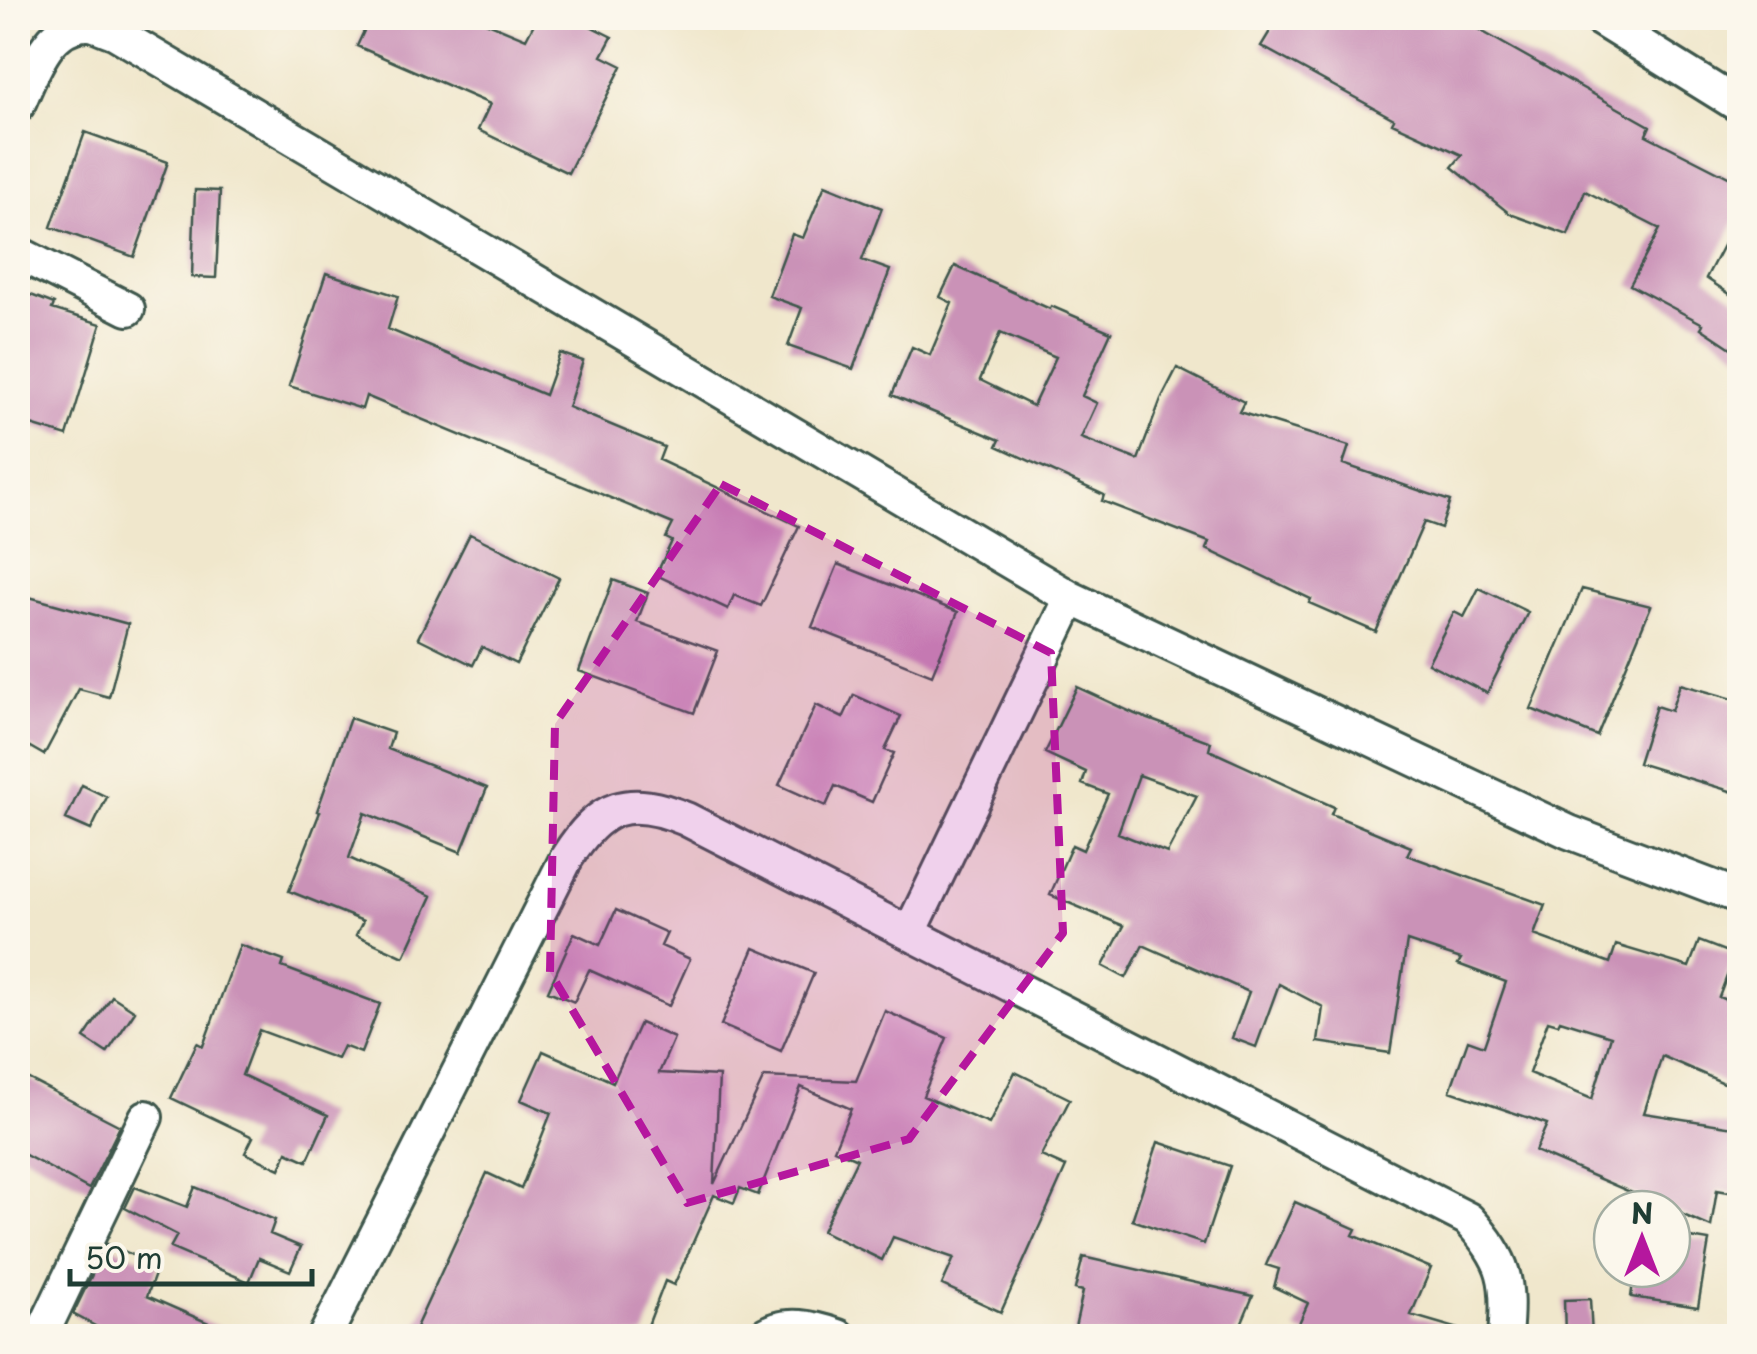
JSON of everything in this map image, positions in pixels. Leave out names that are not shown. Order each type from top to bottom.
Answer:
[{"type":"street","points":[[1598,18],[1740,106]]},
{"type":"street","points":[[18,105],[47,46],[65,30],[89,24],[114,32],[1071,598],[1569,832],[1740,897]]},
{"type":"street","points":[[18,253],[128,309]]},
{"type":"street","points":[[910,932],[1071,598]]},
{"type":"street","points":[[324,1336],[567,857],[583,832],[604,812],[629,805],[659,808],[1468,1218],[1492,1245],[1509,1291],[1505,1336]]},
{"type":"street","points":[[40,1336],[146,1116]]},
{"type":"street","points":[[763,1336],[772,1330],[812,1326],[838,1336]]},
{"type":"highlighted area","points":[[721,484],[1051,653],[1063,933],[909,1139],[687,1203],[550,972],[555,724]]},
{"type":"building","points":[[370,18],[476,18],[526,39],[537,18],[574,18],[612,37],[602,56],[622,66],[568,173],[478,130],[490,104],[357,46]]},
{"type":"building","points":[[1278,18],[1458,18],[1650,126],[1646,135],[1740,183],[1740,213],[1706,278],[1740,301],[1740,354],[1701,328],[1703,324],[1630,285],[1660,229],[1585,191],[1568,235],[1510,214],[1452,167],[1462,155],[1392,123],[1394,119],[1261,46]]},
{"type":"building","points":[[85,132],[168,162],[134,257],[51,227]]},
{"type":"building","points":[[825,185],[882,208],[862,260],[890,270],[853,369],[788,346],[802,308],[769,296],[792,234],[803,238]]},
{"type":"building","points":[[195,190],[220,191],[216,278],[192,277]]},
{"type":"building","points":[[955,266],[1111,332],[1082,396],[1097,403],[1081,438],[1138,460],[1177,368],[1244,402],[1239,412],[1349,446],[1343,464],[1450,501],[1441,528],[1424,522],[1376,632],[1309,603],[1311,599],[1206,549],[1209,542],[1102,501],[1104,495],[997,446],[1000,440],[892,395],[912,347],[930,355],[952,303],[940,297]],"holes":[[[1000,333],[1056,357],[1033,406],[980,380]]]},
{"type":"building","points":[[326,273],[398,296],[388,329],[545,395],[560,353],[583,361],[568,407],[664,447],[659,460],[799,526],[761,606],[734,595],[728,609],[656,575],[672,541],[666,538],[673,524],[366,396],[362,409],[289,386]]},
{"type":"building","points":[[18,290],[54,304],[52,309],[101,324],[67,436],[18,421]]},
{"type":"building","points":[[470,534],[559,578],[516,664],[482,647],[473,665],[418,638]]},
{"type":"building","points":[[838,564],[958,612],[932,675],[812,627]]},
{"type":"building","points":[[613,580],[648,593],[637,622],[718,651],[694,713],[579,671]]},
{"type":"building","points":[[1479,588],[1528,612],[1487,693],[1428,663],[1454,612],[1464,617]]},
{"type":"building","points":[[1582,589],[1651,606],[1597,736],[1531,709]]},
{"type":"building","points":[[18,594],[128,624],[109,697],[79,689],[44,755],[18,740]]},
{"type":"building","points":[[1680,684],[1740,701],[1740,794],[1638,763],[1656,706],[1671,711]]},
{"type":"building","points":[[1077,687],[1211,742],[1209,750],[1334,807],[1331,814],[1411,847],[1407,855],[1545,905],[1534,935],[1610,963],[1616,945],[1689,967],[1699,941],[1735,955],[1719,997],[1740,1006],[1740,1090],[1662,1056],[1644,1113],[1740,1128],[1740,1194],[1717,1190],[1711,1227],[1692,1219],[1692,1189],[1623,1189],[1535,1151],[1547,1124],[1450,1091],[1468,1040],[1484,1046],[1506,982],[1458,964],[1461,959],[1407,941],[1390,1053],[1318,1042],[1323,1007],[1279,984],[1256,1047],[1232,1038],[1249,992],[1143,945],[1126,978],[1103,966],[1124,926],[1050,895],[1072,845],[1083,850],[1108,794],[1082,784],[1086,772],[1045,753]],"holes":[[[1139,775],[1197,796],[1167,853],[1118,833]],[[1560,1020],[1611,1036],[1592,1099],[1529,1073],[1548,1021],[1558,1024]]]},
{"type":"building","points":[[854,695],[901,716],[885,750],[894,753],[872,802],[835,786],[826,806],[779,785],[816,705],[843,718]]},
{"type":"building","points":[[350,718],[393,733],[388,749],[487,788],[461,852],[365,813],[349,858],[432,896],[404,957],[356,935],[363,921],[289,891]]},
{"type":"building","points":[[82,785],[107,797],[91,830],[66,819]]},
{"type":"building","points":[[616,910],[667,933],[661,946],[690,959],[669,1006],[589,970],[574,1002],[548,991],[574,933],[600,945]]},
{"type":"building","points":[[240,945],[284,961],[282,967],[380,1004],[361,1053],[343,1046],[337,1059],[259,1030],[242,1075],[328,1115],[307,1161],[287,1152],[280,1169],[245,1153],[253,1137],[171,1098],[197,1043],[203,1046]]},
{"type":"building","points":[[754,948],[814,973],[781,1051],[721,1025]]},
{"type":"building","points":[[112,996],[135,1011],[107,1053],[84,1038]]},
{"type":"building","points":[[885,1011],[947,1038],[923,1096],[989,1124],[1015,1072],[1070,1099],[1041,1156],[1066,1167],[1001,1312],[942,1285],[954,1258],[893,1237],[882,1260],[822,1231],[857,1159],[834,1149],[851,1109],[801,1087],[758,1195],[740,1188],[734,1203],[714,1195],[674,1285],[665,1281],[644,1336],[412,1336],[487,1173],[521,1189],[551,1113],[521,1100],[543,1051],[613,1082],[640,1023],[674,1038],[659,1073],[719,1076],[714,1184],[764,1077],[856,1081]]},
{"type":"building","points":[[27,1078],[120,1126],[89,1189],[18,1151],[18,1096]]},
{"type":"building","points":[[1158,1142],[1230,1166],[1204,1244],[1132,1220]]},
{"type":"building","points":[[135,1187],[187,1207],[195,1187],[275,1220],[270,1234],[301,1247],[290,1271],[259,1258],[249,1282],[170,1248],[177,1235],[125,1208]]},
{"type":"building","points":[[1295,1202],[1356,1229],[1353,1235],[1431,1268],[1411,1315],[1462,1330],[1461,1336],[1310,1336],[1296,1330],[1308,1303],[1274,1287],[1279,1269],[1266,1265]]},
{"type":"building","points":[[1692,1238],[1709,1241],[1698,1307],[1631,1297],[1632,1289],[1692,1289]]},
{"type":"building","points":[[107,1244],[158,1266],[147,1296],[238,1336],[114,1336],[73,1314]]},
{"type":"building","points":[[1083,1257],[1253,1296],[1236,1336],[1073,1336],[1083,1291],[1075,1289]]},
{"type":"building","points":[[1590,1299],[1592,1336],[1565,1336],[1564,1300]]}]
